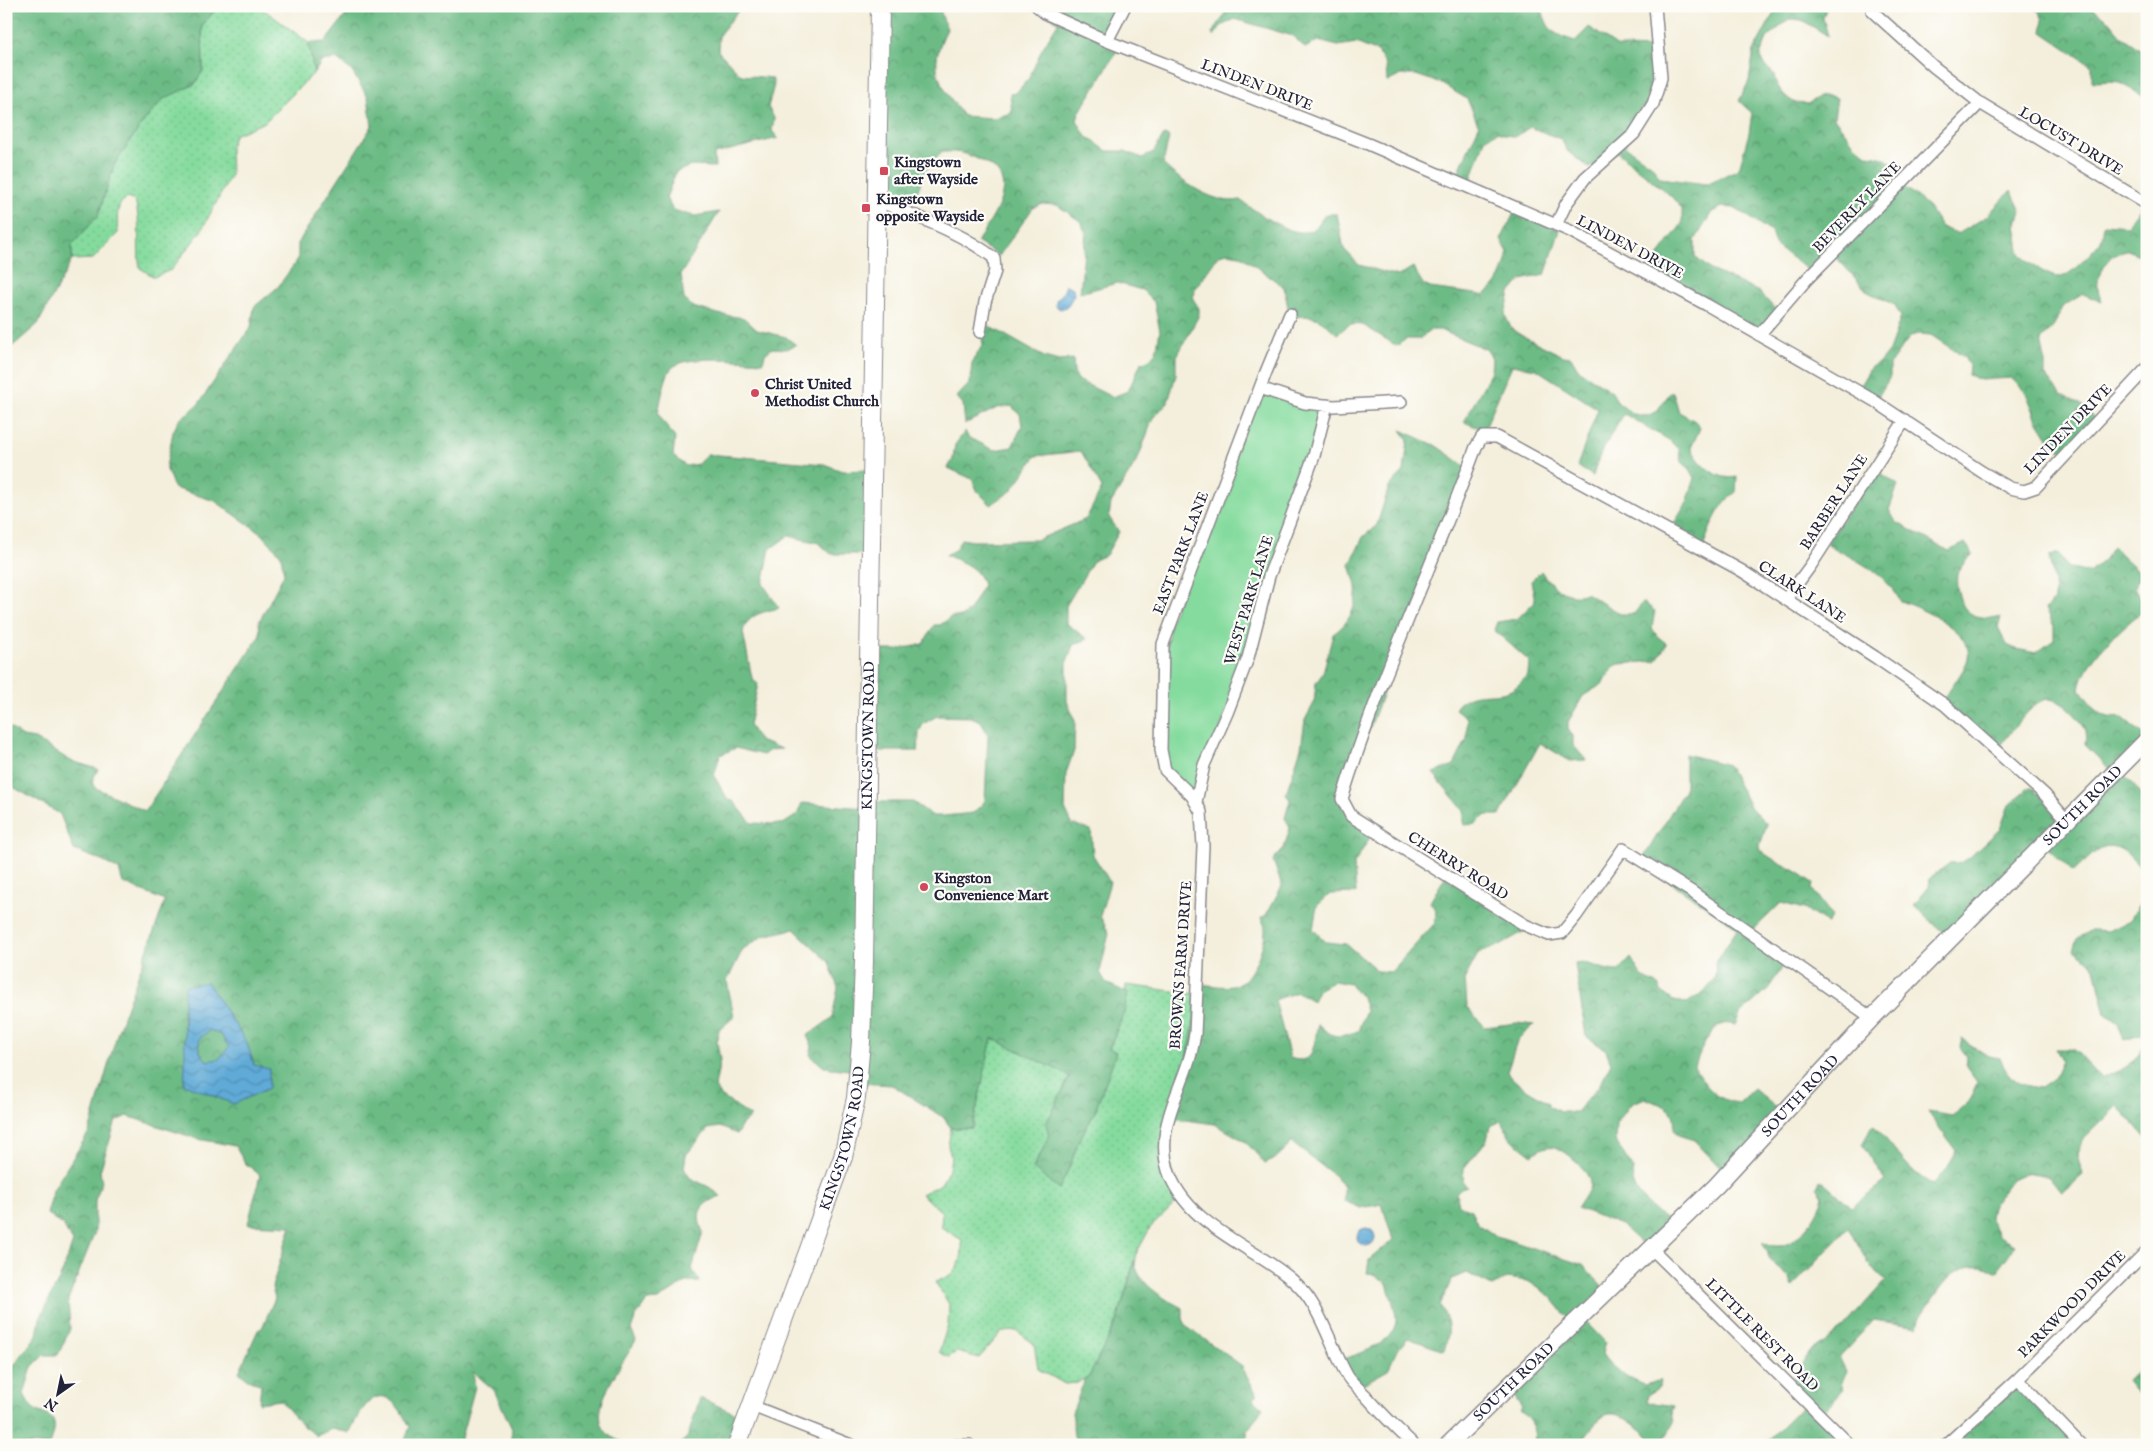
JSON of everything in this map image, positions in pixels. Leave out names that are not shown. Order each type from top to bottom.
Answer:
[{"type":"main road","name":"KINGSTOWN ROAD","points":[[737,1445],[843,1157],[856,1098],[861,1042],[864,961],[880,6]]},
{"type":"street","name":"LINDEN DRIVE","points":[[1037,6],[1060,20],[1107,41],[1368,144],[1556,225],[1690,296],[1873,400],[1982,472],[2010,488],[2024,491],[2036,487],[2147,368]]},
{"type":"street","points":[[1107,41],[1125,6]]},
{"type":"street","points":[[1556,225],[1566,204],[1585,178],[1634,134],[1653,104],[1661,78],[1655,6]]},
{"type":"street","name":"LOCUST DRIVE","points":[[1872,11],[1934,67],[1980,103],[2147,204]]},
{"type":"street","name":"BEVERLY LANE","points":[[1759,335],[1807,279],[1980,103]]},
{"type":"street","points":[[876,200],[956,235],[981,248],[994,258],[995,271],[985,302],[980,332]]},
{"type":"street","name":"EAST PARK LANE","points":[[1196,802],[1165,770],[1161,750],[1163,644],[1290,314]]},
{"type":"street","points":[[1260,388],[1305,403],[1334,406],[1401,402]]},
{"type":"street","name":"WEST PARK LANE","points":[[1196,802],[1204,765],[1248,658],[1269,576],[1314,456],[1327,405]]},
{"type":"street","name":"BARBER LANE","points":[[1786,599],[1811,565],[1905,420]]},
{"type":"street","name":"CHERRY ROAD","points":[[1488,437],[1482,437],[1476,447],[1354,760],[1342,799],[1351,816],[1525,925],[1549,935],[1562,933],[1623,849],[1692,892],[1872,1018]]},
{"type":"street","name":"CLARK LANE","points":[[1488,437],[1497,437],[1604,495],[1742,571],[1786,599],[1945,705],[2045,796],[2067,821]]},
{"type":"street","name":"SOUTH ROAD","points":[[1448,1445],[1716,1186],[1872,1018],[2147,740]]},
{"type":"street","name":"BROWNS FARM DRIVE","points":[[1196,802],[1201,812],[1203,846],[1195,1034],[1190,1060],[1167,1121],[1164,1146],[1168,1170],[1180,1193],[1219,1231],[1292,1279],[1312,1302],[1335,1352],[1350,1379],[1414,1445]]},
{"type":"street","name":"LITTLE REST ROAD","points":[[1652,1249],[1850,1445]]},
{"type":"street","name":"PARKWOOD DRIVE","points":[[1946,1445],[2018,1378],[2147,1250]]},
{"type":"street","name":"PARKWOOD DRIVE","points":[[2018,1378],[2081,1445]]},
{"type":"street","points":[[752,1406],[851,1445]]},
{"type":"street","points":[[956,1445],[970,1445]]},
{"type":"green space","points":[[6,6],[218,6],[202,26],[203,70],[195,84],[163,99],[144,121],[114,165],[98,216],[72,245],[72,260],[38,324],[6,352]]},
{"type":"green space","points":[[218,6],[259,6],[309,43],[314,73],[265,122],[234,135],[230,149],[231,175],[201,231],[171,270],[154,277],[140,268],[137,210],[135,201],[127,198],[118,209],[118,233],[93,259],[72,260],[71,245],[98,216],[114,165],[144,121],[163,99],[195,84],[203,70],[202,26]]},
{"type":"green space","points":[[353,6],[742,6],[719,35],[718,51],[741,75],[772,78],[774,85],[768,107],[774,118],[772,131],[778,138],[714,154],[715,167],[691,166],[676,172],[666,198],[673,210],[694,216],[719,212],[681,274],[684,299],[693,307],[718,314],[744,318],[757,330],[786,337],[796,345],[787,349],[772,348],[765,354],[763,362],[701,359],[678,364],[671,369],[667,378],[658,414],[675,438],[673,456],[686,466],[698,464],[707,454],[824,464],[842,471],[867,470],[869,554],[831,554],[819,543],[788,536],[770,549],[763,584],[779,608],[752,618],[748,621],[743,632],[752,678],[758,684],[749,725],[759,741],[782,749],[770,750],[763,755],[736,748],[720,755],[714,776],[729,801],[732,800],[752,823],[783,824],[797,815],[802,803],[865,808],[867,802],[913,802],[933,816],[944,816],[973,813],[985,801],[988,735],[981,721],[971,717],[937,716],[923,724],[919,732],[918,751],[868,751],[870,650],[897,650],[923,644],[934,625],[940,625],[951,617],[961,617],[969,611],[983,586],[981,580],[978,574],[969,566],[946,555],[956,549],[961,539],[973,541],[1037,540],[1086,519],[1102,488],[1081,451],[1036,456],[1011,491],[991,505],[978,492],[972,479],[948,468],[953,459],[955,445],[965,431],[968,437],[994,450],[1012,447],[1022,426],[1020,414],[1011,406],[997,408],[965,424],[963,404],[957,397],[970,383],[972,363],[983,344],[981,335],[984,323],[1044,357],[1059,361],[1073,359],[1074,372],[1078,380],[1112,397],[1128,391],[1141,363],[1150,359],[1156,352],[1160,331],[1154,302],[1142,290],[1117,283],[1080,293],[1086,233],[1080,221],[1057,205],[1043,204],[1033,208],[999,256],[977,242],[996,210],[1003,188],[1001,178],[994,169],[976,158],[959,152],[942,152],[926,170],[910,209],[884,203],[879,8],[840,10],[808,6],[943,6],[941,13],[947,29],[937,55],[938,76],[942,85],[963,116],[993,118],[1012,113],[1010,94],[1016,93],[1029,78],[1042,49],[1058,23],[1039,6],[1125,6],[1110,35],[1118,49],[1079,113],[1077,120],[1085,135],[1107,151],[1125,151],[1142,158],[1153,153],[1164,135],[1169,137],[1163,164],[1179,178],[1199,191],[1220,199],[1240,200],[1276,224],[1297,232],[1306,232],[1314,229],[1326,214],[1337,214],[1344,249],[1359,265],[1398,276],[1413,267],[1423,284],[1430,288],[1483,295],[1489,292],[1497,283],[1503,271],[1508,252],[1501,240],[1515,211],[1560,230],[1545,275],[1521,280],[1510,293],[1505,315],[1511,328],[1563,356],[1571,357],[1578,369],[1612,392],[1618,403],[1633,414],[1646,416],[1656,412],[1670,393],[1673,392],[1679,412],[1695,421],[1700,428],[1691,448],[1704,466],[1716,474],[1730,478],[1737,477],[1736,492],[1719,510],[1702,551],[1669,532],[1687,502],[1695,478],[1690,469],[1681,461],[1679,450],[1669,440],[1624,414],[1602,452],[1593,476],[1577,466],[1598,409],[1536,369],[1512,365],[1484,430],[1464,422],[1491,372],[1492,358],[1486,349],[1440,330],[1431,330],[1419,339],[1406,339],[1397,346],[1363,325],[1350,324],[1337,334],[1316,318],[1305,316],[1290,318],[1284,287],[1240,255],[1227,253],[1219,255],[1195,289],[1193,299],[1199,308],[1199,315],[1176,358],[1176,375],[1168,402],[1153,418],[1138,459],[1111,503],[1109,517],[1119,532],[1106,555],[1093,561],[1066,606],[1066,623],[1087,639],[1073,645],[1067,661],[1067,701],[1075,721],[1074,751],[1066,773],[1065,809],[1072,824],[1091,830],[1093,855],[1110,882],[1100,916],[1109,933],[1100,972],[1106,983],[1128,993],[1124,1013],[1109,1048],[1116,1052],[1114,1059],[1094,1114],[1078,1142],[1071,1164],[1059,1189],[1032,1168],[1035,1166],[1049,1136],[1046,1124],[1070,1076],[992,1038],[972,1128],[951,1128],[943,1117],[892,1085],[859,1083],[857,1071],[824,1067],[810,1055],[812,1046],[807,1036],[832,1018],[838,988],[829,962],[794,929],[763,936],[743,949],[727,981],[734,1017],[719,1030],[717,1041],[720,1060],[715,1087],[721,1096],[751,1117],[743,1123],[737,1134],[720,1127],[708,1129],[686,1155],[684,1168],[690,1178],[709,1187],[721,1196],[704,1205],[699,1214],[703,1232],[692,1269],[700,1282],[686,1282],[658,1300],[647,1301],[636,1316],[631,1330],[636,1340],[609,1385],[603,1401],[600,1416],[604,1429],[615,1439],[635,1445],[510,1445],[512,1429],[494,1390],[473,1372],[475,1387],[459,1445],[403,1445],[410,1427],[403,1414],[388,1398],[375,1398],[368,1403],[349,1433],[333,1428],[317,1436],[304,1427],[280,1400],[259,1403],[261,1385],[246,1378],[239,1372],[275,1298],[272,1287],[291,1226],[248,1224],[260,1175],[245,1163],[235,1146],[198,1139],[127,1116],[116,1121],[100,1171],[102,1182],[95,1200],[95,1232],[68,1300],[70,1329],[58,1355],[44,1355],[32,1367],[24,1394],[35,1410],[53,1420],[54,1433],[50,1445],[6,1445],[6,1369],[16,1363],[37,1335],[40,1319],[63,1271],[73,1242],[63,1225],[47,1214],[53,1190],[89,1132],[118,1031],[165,901],[123,883],[119,870],[98,859],[74,850],[60,814],[6,783],[6,725],[23,737],[35,739],[71,761],[98,769],[92,781],[94,787],[145,811],[260,635],[259,622],[284,574],[281,555],[261,533],[215,501],[174,488],[166,467],[173,432],[179,420],[198,405],[251,327],[254,307],[278,287],[298,259],[298,243],[372,126],[368,97],[351,70],[336,59],[322,61],[314,73],[309,43],[325,42]],"holes":[[[207,982],[247,1043],[254,1065],[268,1088],[234,1104],[184,1084],[186,1061],[183,1008]]]},
{"type":"green space","points":[[1225,6],[1541,6],[1548,26],[1560,36],[1575,41],[1589,27],[1618,47],[1658,48],[1661,80],[1625,146],[1652,165],[1660,178],[1706,184],[1739,169],[1749,133],[1752,113],[1739,101],[1749,81],[1754,50],[1774,13],[1775,6],[1827,6],[1823,18],[1828,36],[1802,20],[1789,19],[1767,38],[1760,56],[1767,68],[1774,74],[1776,83],[1781,91],[1792,101],[1808,104],[1822,96],[1837,98],[1834,118],[1854,144],[1867,155],[1880,157],[1889,161],[1897,168],[1906,177],[1902,185],[1927,205],[1941,227],[1958,234],[1987,216],[2011,190],[2021,211],[2016,228],[2018,247],[2021,254],[2040,270],[2056,277],[2061,277],[2077,267],[2098,244],[2102,238],[2104,224],[2127,226],[2143,204],[2147,205],[2147,259],[2128,250],[2111,257],[2098,279],[2098,290],[2102,302],[2083,294],[2062,307],[2054,326],[2041,340],[2045,359],[2045,375],[2060,394],[2082,405],[2096,419],[2066,455],[2050,441],[2038,422],[2026,393],[2011,378],[1981,380],[1968,375],[1969,366],[1964,357],[1931,335],[1919,334],[1910,336],[1890,364],[1890,377],[1875,402],[1856,392],[1871,367],[1880,362],[1889,351],[1901,317],[1895,305],[1868,292],[1834,255],[1813,274],[1775,245],[1771,232],[1736,208],[1722,207],[1712,212],[1695,240],[1695,257],[1711,270],[1759,292],[1778,312],[1762,333],[1647,271],[1682,224],[1682,209],[1671,196],[1617,152],[1590,168],[1568,152],[1561,139],[1530,127],[1515,137],[1497,132],[1485,139],[1468,188],[1454,182],[1479,126],[1467,99],[1440,83],[1416,75],[1401,75],[1387,82],[1386,66],[1378,52],[1356,43],[1338,46],[1318,41],[1305,48],[1293,36],[1235,19],[1221,26],[1214,36],[1212,33],[1225,15]]},
{"type":"green space","points":[[2033,6],[2089,6],[2106,18],[2121,36],[2147,54],[2147,98],[2116,81],[2092,82],[2092,66],[2042,32],[2042,17]]},
{"type":"green space","points":[[1260,388],[1327,405],[1196,802],[1165,770],[1162,673],[1171,619]]},
{"type":"green space","points":[[1401,430],[1435,445],[1468,468],[1343,799],[1372,834],[1354,864],[1356,893],[1330,894],[1317,906],[1313,929],[1326,942],[1346,944],[1378,971],[1391,972],[1435,923],[1436,910],[1430,902],[1445,877],[1530,928],[1500,945],[1478,954],[1465,978],[1467,1007],[1485,1027],[1517,1023],[1534,1025],[1518,1039],[1507,1072],[1521,1086],[1549,1103],[1549,1106],[1560,1112],[1576,1112],[1599,1086],[1611,1063],[1606,1050],[1586,1036],[1575,964],[1580,963],[1619,971],[1631,958],[1642,977],[1657,984],[1661,991],[1673,1001],[1687,1003],[1712,983],[1716,971],[1715,964],[1738,928],[1641,862],[1685,789],[1685,754],[1728,765],[1751,808],[1767,824],[1759,849],[1813,884],[1812,889],[1832,916],[1827,923],[1804,909],[1781,903],[1749,934],[1787,961],[1768,989],[1740,1014],[1735,1025],[1723,1024],[1713,1031],[1698,1057],[1695,1068],[1703,1081],[1718,1096],[1731,1102],[1739,1103],[1754,1089],[1781,1112],[1727,1175],[1694,1140],[1678,1135],[1674,1129],[1673,1116],[1668,1108],[1645,1098],[1631,1104],[1616,1124],[1615,1140],[1633,1169],[1633,1178],[1639,1194],[1652,1208],[1673,1225],[1649,1251],[1621,1225],[1577,1208],[1587,1194],[1590,1185],[1587,1174],[1573,1158],[1554,1147],[1541,1149],[1532,1155],[1510,1138],[1502,1121],[1490,1126],[1487,1140],[1464,1168],[1463,1182],[1467,1186],[1461,1188],[1456,1193],[1459,1205],[1471,1210],[1477,1223],[1494,1235],[1583,1265],[1606,1290],[1582,1318],[1605,1342],[1602,1354],[1616,1369],[1646,1385],[1660,1380],[1659,1387],[1648,1395],[1647,1402],[1674,1406],[1672,1412],[1674,1423],[1661,1445],[1654,1445],[1639,1428],[1621,1416],[1611,1414],[1606,1415],[1597,1422],[1583,1440],[1582,1445],[1534,1445],[1534,1430],[1520,1411],[1522,1408],[1508,1387],[1572,1323],[1550,1296],[1528,1281],[1507,1278],[1492,1286],[1466,1273],[1452,1279],[1440,1305],[1448,1323],[1444,1351],[1408,1338],[1397,1350],[1388,1370],[1361,1385],[1341,1360],[1366,1351],[1382,1342],[1394,1329],[1396,1321],[1387,1283],[1374,1274],[1367,1273],[1369,1260],[1393,1240],[1382,1204],[1361,1208],[1344,1201],[1344,1187],[1334,1175],[1292,1143],[1275,1159],[1265,1164],[1246,1142],[1215,1124],[1169,1118],[1186,1068],[1200,984],[1225,986],[1239,984],[1249,975],[1261,951],[1265,929],[1261,918],[1266,915],[1282,886],[1273,860],[1284,848],[1290,828],[1285,818],[1290,800],[1286,793],[1301,748],[1305,720],[1314,703],[1316,683],[1323,673],[1333,634],[1343,626],[1354,608],[1356,587],[1350,565],[1363,537],[1377,525],[1389,487],[1404,471],[1408,440]],"holes":[[[1334,981],[1350,984],[1362,997],[1366,1010],[1358,1031],[1336,1036],[1318,1024],[1314,1045],[1309,1056],[1298,1060],[1290,1058],[1275,1000],[1297,992],[1313,1001],[1318,990]]]},
{"type":"green space","points":[[1876,469],[1898,485],[1889,510],[1896,522],[1949,551],[1965,543],[1973,554],[1962,565],[1957,574],[1960,599],[1966,610],[1970,613],[1977,616],[2001,618],[1998,627],[2007,645],[2016,649],[2036,653],[2054,640],[2054,626],[2045,609],[2055,600],[2054,580],[2049,557],[2058,553],[2068,568],[2089,573],[2105,559],[2113,547],[2140,572],[2135,587],[2146,608],[2116,634],[2097,655],[2083,677],[2080,689],[2096,711],[2108,717],[2123,718],[2147,737],[2120,771],[2137,789],[2147,806],[2147,877],[2129,855],[2111,846],[2101,848],[2073,872],[2045,845],[1949,938],[1914,905],[1929,887],[1930,878],[1950,863],[1961,863],[1969,858],[2000,829],[2009,805],[2031,786],[2067,822],[2113,772],[2085,745],[2086,735],[2084,727],[2079,720],[2067,707],[2055,700],[2048,699],[2042,701],[2027,712],[1997,751],[1942,702],[1968,659],[1968,649],[1963,640],[1955,631],[1933,615],[1900,601],[1894,591],[1878,574],[1826,544]]},
{"type":"green space","points":[[1541,571],[1560,591],[1573,595],[1586,593],[1620,614],[1634,614],[1643,602],[1655,611],[1652,628],[1657,636],[1667,644],[1656,661],[1619,664],[1613,667],[1604,683],[1583,696],[1568,722],[1568,731],[1573,737],[1573,745],[1586,760],[1570,761],[1540,743],[1500,815],[1486,815],[1475,824],[1464,825],[1464,811],[1433,773],[1454,765],[1467,739],[1467,718],[1455,709],[1461,702],[1475,695],[1506,692],[1515,688],[1528,675],[1529,661],[1494,630],[1497,622],[1517,619],[1535,601],[1531,581]]},
{"type":"green space","points":[[2147,893],[2147,1033],[2124,1040],[2118,1023],[2106,1014],[2095,969],[2089,961],[2074,950],[2078,938],[2093,930],[2108,931],[2130,920]]},
{"type":"green space","points":[[1126,985],[1196,994],[1194,1029],[1163,1146],[1181,1198],[1150,1228],[1136,1254],[1117,1321],[1089,1377],[1075,1383],[1065,1384],[1038,1369],[1034,1344],[1017,1331],[1002,1332],[979,1358],[957,1352],[948,1357],[939,1352],[948,1325],[949,1304],[935,1282],[954,1272],[958,1267],[962,1240],[941,1227],[942,1212],[921,1194],[941,1184],[949,1169],[951,1157],[948,1146],[951,1128],[972,1128],[992,1038],[1070,1076],[1047,1124],[1050,1136],[1034,1166],[1071,1164],[1078,1142],[1094,1114],[1116,1052],[1109,1049],[1124,1013]]},
{"type":"green space","points":[[210,1030],[221,1035],[229,1047],[219,1060],[207,1061],[200,1052],[199,1039]]},
{"type":"green space","points":[[1962,1039],[1988,1056],[2000,1058],[2007,1071],[2015,1080],[2026,1085],[2041,1088],[2054,1079],[2062,1061],[2056,1049],[2074,1049],[2101,1078],[2124,1068],[2134,1060],[2147,1039],[2147,1138],[2118,1106],[2082,1141],[2078,1153],[2083,1175],[2063,1191],[2046,1176],[2025,1173],[2012,1179],[1991,1207],[1989,1217],[1999,1236],[2014,1244],[1998,1272],[1983,1267],[1971,1266],[1960,1270],[1943,1285],[1920,1318],[1918,1327],[1874,1320],[1839,1357],[1846,1371],[1841,1381],[1843,1391],[1821,1414],[1847,1445],[1764,1445],[1805,1404],[1788,1387],[1809,1353],[1843,1328],[1886,1280],[1868,1264],[1849,1227],[1792,1287],[1789,1278],[1768,1258],[1768,1252],[1762,1243],[1775,1246],[1785,1245],[1806,1228],[1821,1204],[1823,1197],[1817,1187],[1820,1181],[1825,1183],[1852,1207],[1886,1181],[1862,1144],[1873,1125],[1923,1179],[1932,1184],[1947,1169],[1956,1151],[1928,1112],[1952,1116],[1971,1098],[1977,1082],[1966,1067],[1967,1057],[1960,1047]]},
{"type":"green space","points":[[1135,1260],[1136,1268],[1140,1275],[1152,1289],[1183,1308],[1183,1319],[1187,1327],[1241,1365],[1256,1393],[1253,1399],[1263,1408],[1247,1431],[1248,1445],[1074,1445],[1076,1441],[1072,1413],[1085,1379],[1089,1377],[1117,1321]]},
{"type":"green space","points":[[2147,1361],[2147,1405],[2127,1380]]},
{"type":"green space","points":[[2019,1381],[2079,1445],[1949,1445]]},
{"type":"green space","points":[[700,1398],[739,1415],[738,1445],[679,1445],[688,1436]]},
{"type":"water","points":[[1066,285],[1073,288],[1074,295],[1067,307],[1060,309],[1056,306],[1056,300],[1063,293]]},
{"type":"water","points":[[207,982],[247,1043],[254,1065],[269,1069],[269,1088],[234,1104],[184,1084],[185,986]],"holes":[[[210,1030],[221,1035],[229,1047],[219,1059],[207,1061],[200,1052],[199,1039]]]},
{"type":"water","points":[[1362,1228],[1370,1228],[1375,1233],[1373,1244],[1362,1246],[1357,1241],[1357,1233]]},
{"type":"place","name":"Kingstown after Wayside","points":[[884,171]]},
{"type":"place","name":"Kingstown opposite Wayside","points":[[866,208]]},
{"type":"place","name":"Christ United Methodist Church","points":[[755,393]]},
{"type":"place","name":"Kingston Convenience Mart","points":[[924,887]]}]
